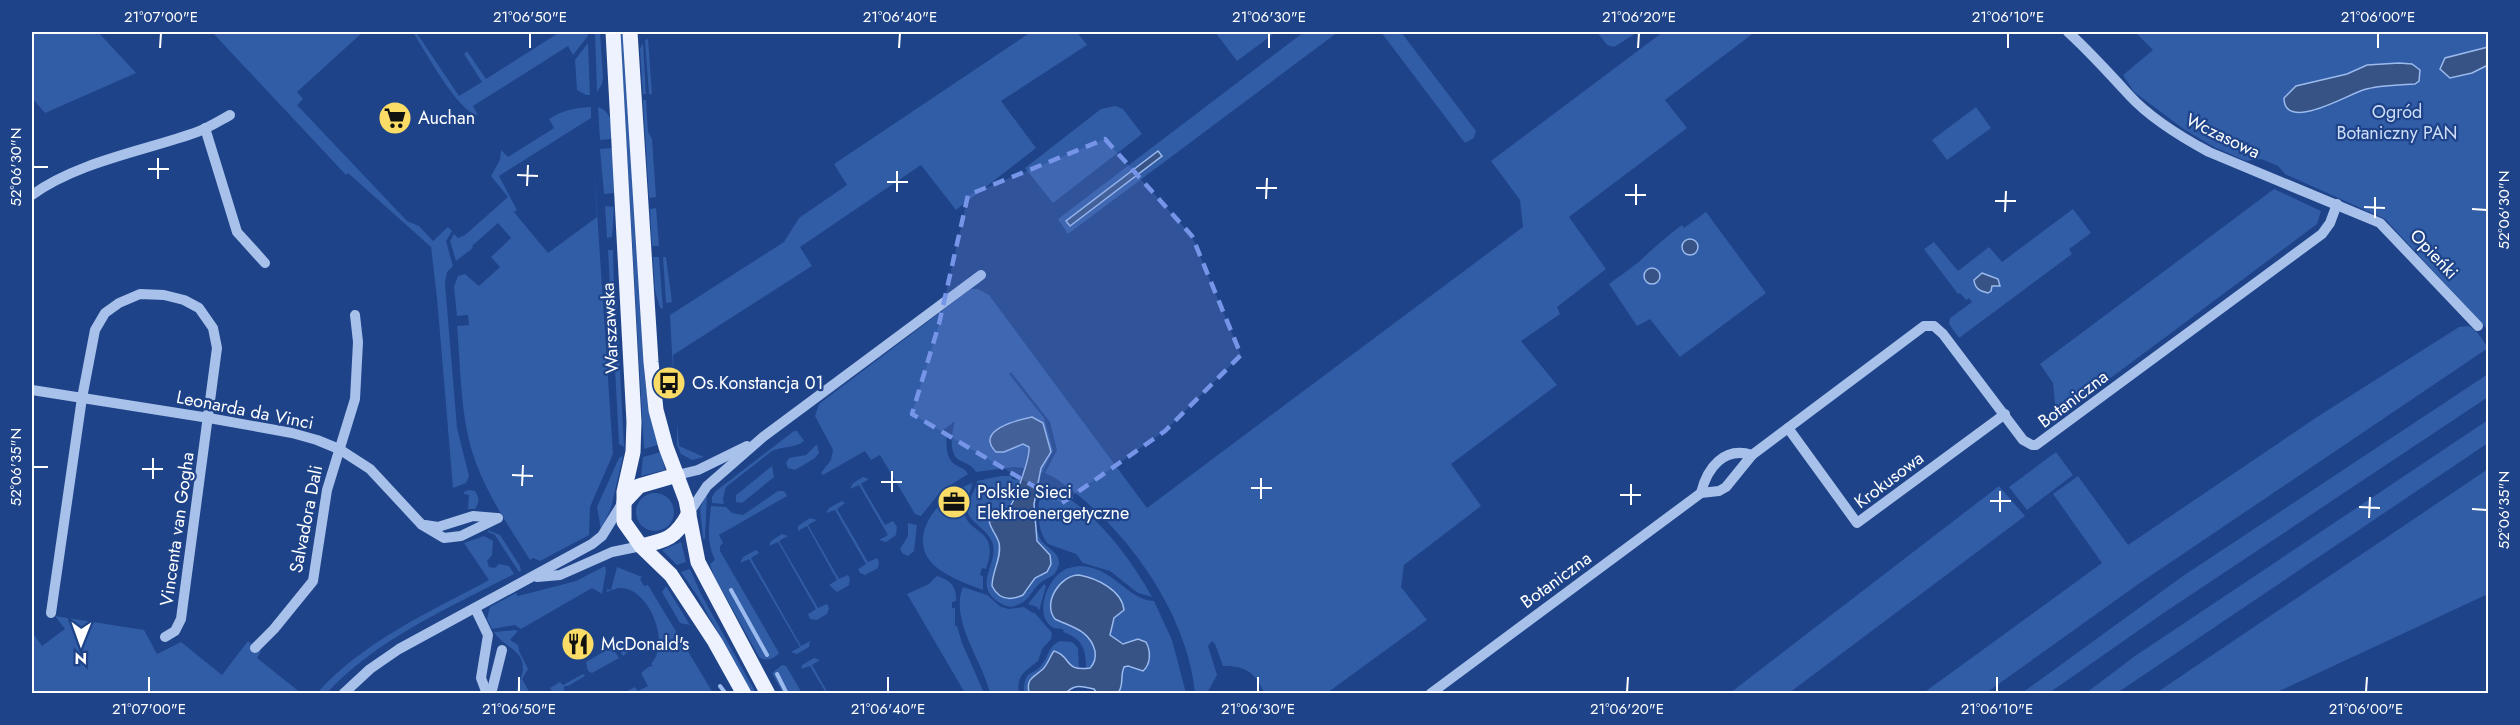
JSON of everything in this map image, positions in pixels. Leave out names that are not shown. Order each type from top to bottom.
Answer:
[{"type":"main road","name":"Warszawska","points":[[613,32],[634,422],[633,452],[624,502]]},
{"type":"main road","points":[[630,32],[653,390],[660,428],[689,513],[698,562],[768,693]]},
{"type":"main road","points":[[677,475],[639,486],[624,502],[624,522],[640,546],[670,575],[715,642],[744,693]]},
{"type":"main road","points":[[640,546],[663,541],[674,535],[680,530],[689,513]]},
{"type":"street","name":"Wczasowa","points":[[2068,32],[2096,57],[2130,97],[2186,140],[2209,152],[2359,213]]},
{"type":"street","points":[[32,195],[45,186],[98,164],[205,128],[230,115]]},
{"type":"street","points":[[205,128],[237,232],[265,262]]},
{"type":"street","name":"Botaniczna","points":[[1430,693],[1701,493],[1719,491],[1726,487],[1752,455],[1928,325],[1938,328],[1943,334],[2023,440],[2032,445],[2041,443],[2322,234],[2330,223],[2337,204]]},
{"type":"street","name":"Opieńki","points":[[2359,213],[2387,228],[2478,326]]},
{"type":"street","points":[[689,513],[707,486],[763,437],[981,275]]},
{"type":"street","points":[[51,613],[82,398],[95,330],[105,313],[119,303],[140,294],[164,295],[184,300],[199,309],[213,328],[217,348],[209,418]]},
{"type":"street","name":"Salvadora Dali","points":[[255,648],[274,629],[313,580],[327,490],[355,399],[358,342],[355,315]]},
{"type":"street","name":"Leonarda da Vinci","points":[[32,390],[292,433],[339,449],[370,469],[422,525],[437,535],[461,537],[498,518],[473,516],[438,527],[422,525]]},
{"type":"street","name":"Krokusowa","points":[[1788,429],[1857,524],[2005,414]]},
{"type":"street","name":"Vincenta van Gogha","points":[[165,637],[176,631],[181,619],[209,418]]},
{"type":"street","points":[[677,475],[708,466],[763,437]]},
{"type":"street","name":"Botaniczna","points":[[1701,493],[1706,477],[1716,461],[1728,455],[1743,453],[1752,455]]},
{"type":"street","name":"Warszawska","points":[[343,693],[370,669],[399,649],[533,578],[602,536],[624,502]]},
{"type":"street","name":"Warszawska","points":[[533,578],[560,575],[612,552],[640,546]]},
{"type":"street","points":[[475,608],[488,636],[481,678],[489,693]]},
{"type":"street","points":[[489,693],[502,650]]},
{"type":"highlighted area","points":[[1105,139],[1192,236],[1241,355],[1165,431],[1062,503],[912,414],[939,324],[968,195]]},
{"type":"green space","points":[[32,32],[98,32],[136,73],[45,113],[32,98]]},
{"type":"green space","points":[[212,32],[363,32],[297,92],[303,99],[297,105],[407,221],[419,226],[433,241],[448,227],[452,231],[446,241],[453,266],[447,272],[445,283],[457,428],[469,476],[466,483],[453,488],[431,247],[348,173],[346,175]]},
{"type":"green space","points":[[413,32],[416,32],[459,96],[482,82],[464,54],[467,51],[486,79],[560,32],[588,32],[588,36],[573,55],[568,46],[473,106],[478,115],[470,112],[452,93]]},
{"type":"green space","points":[[595,32],[600,32],[603,77],[597,92]]},
{"type":"green space","points":[[620,32],[624,32],[645,379],[658,445],[644,449]]},
{"type":"green space","points":[[1031,32],[1077,32],[1087,45],[1001,101],[1036,148],[956,210],[921,165],[800,247],[812,266],[673,355],[675,410],[670,315],[784,242],[799,218],[847,185],[834,164]]},
{"type":"green space","points":[[1215,32],[1276,32],[1237,61]]},
{"type":"green space","points":[[1304,32],[1338,32],[1068,234],[1058,219]]},
{"type":"green space","points":[[1381,32],[1401,32],[1476,131],[1474,138],[1465,143]]},
{"type":"green space","points":[[1597,32],[1638,32],[1614,47],[1607,45]]},
{"type":"green space","points":[[1663,32],[1755,32],[1665,100],[1687,128],[1569,217],[1606,269],[1557,307],[1560,314],[1521,341],[1557,385],[1451,464],[1481,506],[1404,565],[1401,587],[1427,620],[1327,693],[1264,693],[1258,680],[1249,672],[1237,667],[1223,666],[1212,641],[1208,646],[1217,675],[1207,693],[1195,693],[1182,638],[1156,584],[1139,559],[1100,515],[1079,496],[1045,473],[1057,450],[1050,422],[1011,372],[1009,374],[1044,418],[1053,450],[1042,473],[1040,472],[1051,450],[1043,423],[1032,417],[1005,425],[1008,451],[1023,444],[1029,447],[1024,468],[1014,467],[976,472],[953,453],[952,436],[955,421],[943,430],[947,432],[950,459],[968,474],[941,491],[921,516],[915,514],[880,455],[871,460],[865,451],[823,475],[821,473],[831,460],[833,450],[815,416],[819,404],[971,289],[978,289],[989,295],[1147,508],[1523,227],[1520,200],[1491,161]]},
{"type":"green space","name":"Ogród Botaniczny PAN","points":[[2135,32],[2488,32],[2488,330],[2385,219],[2285,174],[2278,166],[2261,159],[2246,161],[2214,147],[2185,130],[2134,92],[2123,75],[2153,50]]},
{"type":"green space","points":[[648,39],[652,94],[649,94],[645,40]]},
{"type":"green space","points":[[588,43],[590,95],[586,95],[577,90],[575,60]]},
{"type":"green space","points":[[643,43],[646,94],[643,94],[640,49]]},
{"type":"green space","points":[[643,100],[646,100],[648,132],[652,139],[656,197],[649,198]]},
{"type":"green space","points":[[1115,106],[1123,109],[1142,134],[1053,203],[1025,168],[1101,109]]},
{"type":"green space","points":[[591,107],[591,118],[499,176],[517,210],[514,212],[548,253],[597,217],[593,150],[613,454],[590,507],[589,535],[540,561],[533,558],[530,560],[500,513],[476,463],[471,447],[462,395],[457,326],[469,325],[468,315],[457,316],[454,287],[458,276],[465,274],[479,286],[500,267],[491,257],[511,238],[498,223],[456,261],[450,241],[454,234],[458,238],[465,235],[508,197],[491,176],[500,160],[501,150],[508,157],[554,128],[549,119],[569,110]]},
{"type":"green space","points":[[598,107],[606,112],[611,120],[611,139],[600,140]]},
{"type":"green space","points":[[1976,107],[1991,128],[1947,160],[1932,140]]},
{"type":"green space","points":[[612,148],[614,193],[604,194],[600,149]]},
{"type":"green space","points":[[2274,189],[2321,211],[2317,224],[2061,415],[2055,406],[2053,383],[2040,364]]},
{"type":"green space","points":[[605,206],[614,207],[612,237],[607,238]]},
{"type":"green space","points":[[656,208],[659,246],[652,246],[650,209]]},
{"type":"green space","points":[[2073,209],[2091,233],[2069,249],[2072,254],[1959,338],[1949,324],[1950,318],[1972,302],[1969,298],[1966,300],[1960,293],[1958,294],[1924,249],[1934,242],[1958,271],[1989,247],[2002,262]]},
{"type":"green space","points":[[1706,212],[1766,293],[1680,357],[1650,319],[1637,326],[1609,284],[1682,225],[1684,228]]},
{"type":"green space","points":[[608,250],[613,250],[614,288],[610,288]]},
{"type":"green space","points":[[653,257],[659,257],[663,309],[660,308],[655,291]]},
{"type":"green space","points":[[663,257],[666,257],[672,302],[666,303]]},
{"type":"green space","points":[[611,294],[616,295],[624,447],[619,444]]},
{"type":"green space","points":[[2469,326],[2478,333],[2488,348],[2137,585],[1986,693],[1922,694],[2102,563],[2053,494],[2078,476],[2128,545],[2317,417],[2459,327]]},
{"type":"green space","points":[[2488,374],[2488,397],[2165,612],[2049,693],[2022,693],[2183,576]]},
{"type":"green space","points":[[2488,420],[2488,443],[2117,693],[2086,693],[2135,656]]},
{"type":"green space","points":[[677,422],[679,446],[704,457],[692,460],[681,454],[677,445]]},
{"type":"green space","points":[[797,431],[804,441],[772,451],[726,487],[724,504],[712,503],[712,497],[716,491]]},
{"type":"green space","points":[[817,444],[819,453],[815,458],[795,470],[788,468],[786,463],[789,458],[806,455]]},
{"type":"green space","points":[[661,452],[665,470],[641,476],[643,457]]},
{"type":"green space","points":[[2056,452],[2073,475],[2027,510],[2009,487]]},
{"type":"green space","points":[[623,456],[611,508],[601,530],[597,507],[619,458]]},
{"type":"green space","points":[[772,466],[774,477],[742,503],[736,502],[736,495]]},
{"type":"green space","points":[[2488,469],[2488,594],[2275,693],[2156,693]]},
{"type":"green space","points":[[1012,476],[1012,479],[1021,480],[1008,509],[1004,513],[989,516],[999,553],[992,586],[1027,592],[1035,578],[1041,576],[1050,555],[1037,541],[1034,526],[1037,485],[1039,485],[1036,504],[1037,530],[1041,540],[1059,559],[1055,573],[1039,584],[1025,600],[1011,607],[998,602],[989,593],[987,579],[993,545],[988,535],[971,518],[967,508],[977,481]]},
{"type":"green space","points":[[863,477],[869,479],[861,484],[885,525],[893,521],[897,527],[896,535],[886,542],[879,540],[888,535],[859,485],[850,489],[853,483]]},
{"type":"green space","points":[[972,483],[964,511],[966,519],[982,533],[989,545],[986,569],[982,568],[980,575],[983,576],[983,590],[955,579],[936,567],[924,550],[923,538],[932,515],[950,495]]},
{"type":"green space","points":[[1999,486],[2025,516],[1789,693],[1730,693]]},
{"type":"green space","points":[[1043,487],[1049,490],[1054,489],[1097,522],[1133,566],[1152,597],[1138,593],[1110,571],[1083,563],[1076,554],[1048,544],[1041,531],[1038,516]]},
{"type":"green space","points":[[475,491],[477,496],[478,502],[475,509],[468,509],[469,495],[464,492]]},
{"type":"green space","points":[[778,491],[784,491],[787,496],[719,535],[723,543],[720,551],[779,653],[767,660],[759,657],[714,576],[710,564],[715,560],[709,534],[711,506],[726,507],[732,513],[743,515]]},
{"type":"green space","points":[[655,493],[668,499],[674,512],[668,525],[655,531],[642,525],[636,512],[642,499]]},
{"type":"green space","points":[[707,493],[705,539],[703,539],[700,508]]},
{"type":"green space","points":[[842,501],[845,503],[837,509],[868,562],[877,558],[879,562],[878,568],[865,575],[858,569],[866,564],[835,510],[826,513],[829,508]]},
{"type":"green space","points":[[810,518],[817,520],[808,525],[839,579],[848,575],[850,579],[849,585],[837,592],[829,585],[837,580],[807,526],[798,531],[798,526]]},
{"type":"green space","points":[[908,523],[917,525],[914,551],[908,556],[900,549],[908,536]]},
{"type":"green space","points":[[488,530],[500,535],[521,571],[519,572],[495,535]]},
{"type":"green space","points":[[782,534],[788,536],[779,541],[818,608],[827,604],[829,608],[827,614],[817,620],[810,619],[808,614],[816,609],[778,542],[769,546],[771,541]]},
{"type":"green space","points":[[484,536],[493,541],[492,555],[487,561],[489,567],[495,568],[499,564],[509,566],[514,574],[391,640],[368,656],[327,693],[317,693],[355,658],[376,643],[489,580],[464,543]]},
{"type":"green space","points":[[681,542],[686,562],[677,565],[662,550]]},
{"type":"green space","points":[[756,550],[759,553],[751,558],[801,646],[810,641],[809,647],[797,654],[791,652],[800,647],[749,559],[740,563],[743,557]]},
{"type":"green space","points":[[605,566],[602,594],[592,588],[521,629],[515,625],[492,629],[487,619],[490,607],[516,593],[518,596],[576,581]]},
{"type":"green space","points":[[1079,566],[1101,571],[1136,595],[1154,601],[1172,640],[1186,693],[1118,693],[1124,667],[1134,668],[1148,665],[1148,645],[1127,644],[1110,633],[1115,617],[1087,576],[1081,576],[1066,581],[1052,598],[1055,619],[1083,633],[1093,644],[1095,662],[1086,669],[1082,646],[1075,638],[1063,632],[1064,630],[1052,627],[1047,621],[1043,607],[1047,590],[1056,577],[1065,570]]},
{"type":"green space","points":[[617,567],[642,577],[640,579],[644,586],[648,585],[713,693],[623,693],[635,687],[638,691],[648,686],[641,673],[650,666],[653,667],[651,664],[657,655],[659,644],[654,619],[649,607],[641,597],[621,588],[607,592],[607,589],[611,590]]},
{"type":"green space","points":[[690,569],[701,594],[756,693],[752,693],[698,597],[681,572]]},
{"type":"green space","points":[[937,576],[949,582],[954,588],[956,601],[952,602],[952,608],[955,608],[955,626],[957,626],[984,693],[965,693],[907,594],[929,584]]},
{"type":"green space","points":[[1044,584],[1046,586],[1039,611],[1037,607],[1028,604]]},
{"type":"green space","points":[[666,586],[690,625],[680,623],[662,592]]},
{"type":"green space","points":[[963,587],[987,595],[1001,607],[1009,609],[1024,607],[1034,612],[1052,633],[1038,661],[1021,678],[1019,693],[990,693],[960,613]]},
{"type":"green space","points":[[55,616],[144,630],[157,654],[181,642],[222,675],[248,641],[261,651],[257,658],[301,693],[32,693],[32,632],[42,646],[65,629]]},
{"type":"green space","points":[[518,631],[510,640],[518,645],[528,669],[522,679],[530,693],[516,693],[523,670],[520,657],[494,632]]},
{"type":"green space","points":[[626,638],[629,639],[628,652],[623,656],[616,644]]},
{"type":"green space","points":[[1060,641],[1072,642],[1078,648],[1079,669],[1070,667],[1064,657],[1052,652],[1044,668],[1028,683],[1029,693],[1024,694],[1027,676],[1040,667],[1051,648]]},
{"type":"green space","points":[[612,647],[619,658],[592,673],[588,671],[586,662]]},
{"type":"green space","points":[[814,658],[820,660],[812,665],[828,693],[810,666],[801,669],[802,665]]},
{"type":"green space","points":[[782,665],[786,666],[802,693],[783,693],[772,673]]},
{"type":"green space","points":[[583,674],[585,676],[564,686],[564,693],[553,693],[550,688],[560,682],[563,685]]},
{"type":"shaded area","points":[[2488,47],[2488,65],[2472,73],[2450,78],[2440,69],[2445,58]]},
{"type":"shaded area","points":[[2412,64],[2420,70],[2419,81],[2415,84],[2363,90],[2332,104],[2305,112],[2294,112],[2287,108],[2284,98],[2296,86],[2347,74],[2367,65]]},
{"type":"shaded area","points":[[1158,151],[1162,156],[1070,226],[1066,221]]},
{"type":"shaded area","points":[[1690,239],[1696,241],[1698,247],[1696,253],[1690,255],[1684,253],[1682,247],[1684,241]]},
{"type":"shaded area","points":[[1652,268],[1658,270],[1660,276],[1658,282],[1652,284],[1646,282],[1644,276],[1646,270]]},
{"type":"shaded area","points":[[1982,273],[1998,279],[2000,286],[1992,286],[1988,293],[1978,289],[1974,280]]},
{"type":"shaded area","points":[[1032,417],[1043,423],[1051,452],[1041,468],[1034,504],[1037,541],[1050,555],[1051,564],[1047,572],[1035,578],[1023,595],[1005,598],[1001,597],[992,586],[1000,549],[989,517],[991,513],[1005,512],[1013,501],[1029,447],[1023,444],[1004,452],[996,452],[990,438],[1000,427]]},
{"type":"shaded area","points":[[1079,575],[1100,582],[1119,597],[1124,610],[1114,618],[1110,635],[1123,644],[1138,639],[1146,642],[1149,649],[1148,665],[1143,671],[1128,666],[1124,667],[1118,693],[1097,693],[1094,689],[1079,686],[1066,693],[1029,693],[1029,681],[1045,667],[1054,651],[1060,653],[1071,666],[1076,668],[1090,668],[1094,662],[1095,651],[1089,638],[1079,630],[1055,619],[1052,613],[1051,605],[1055,591],[1065,580]]},
{"type":"waterway","points":[[731,590],[767,655]]},
{"type":"waterway","points":[[777,674],[787,694]]},
{"type":"waterway","points":[[720,686],[726,694]]},
{"type":"place","name":"Auchan","points":[[395,118]]},
{"type":"place","name":"Os.Konstancja 01","points":[[669,383]]},
{"type":"place","name":"Polskie Sieci Elektroenergetyczne","points":[[954,502]]},
{"type":"place","name":"McDonald's","points":[[578,644]]}]
